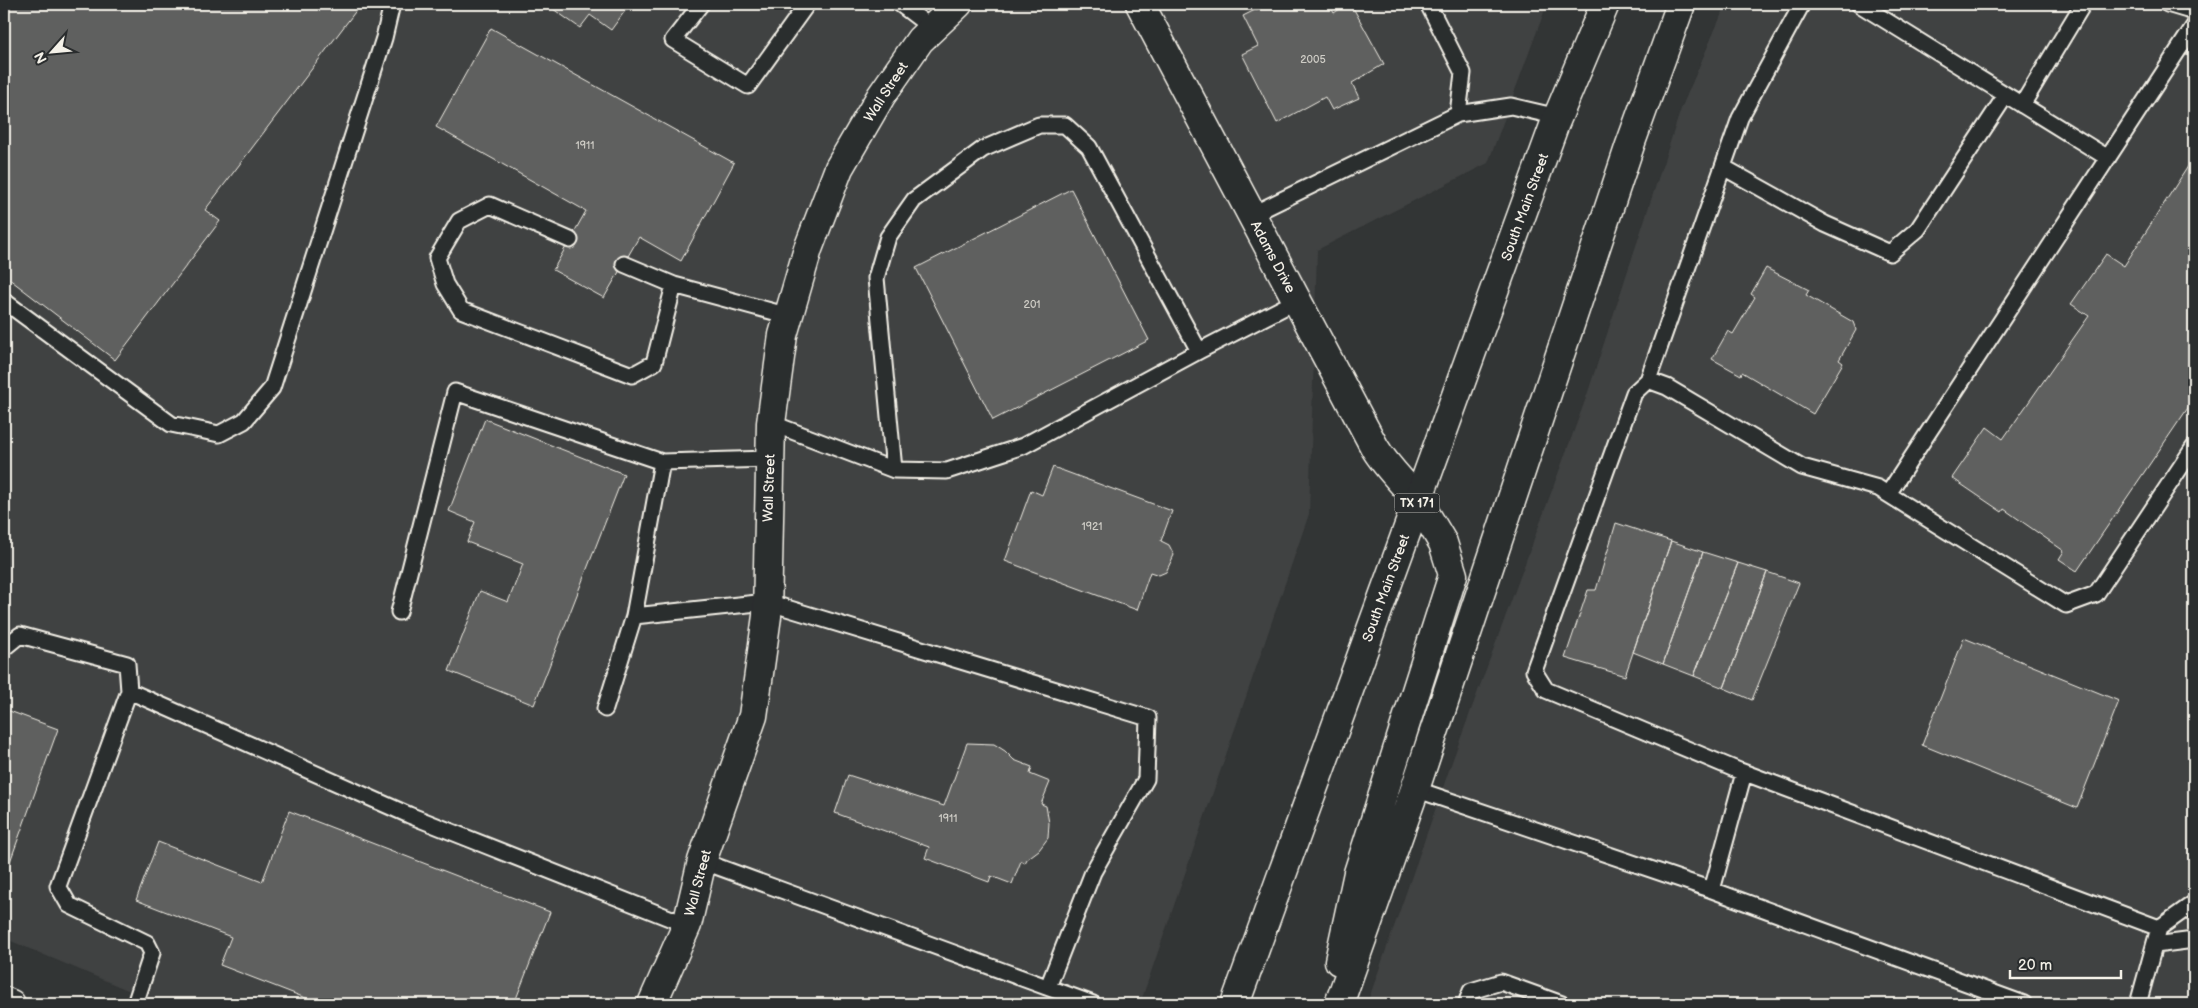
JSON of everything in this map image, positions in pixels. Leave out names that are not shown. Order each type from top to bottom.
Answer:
[{"type":"main road","name":"Wall Street","points":[[652,1004],[687,925],[702,861],[753,716],[767,602],[771,423],[783,335],[808,249],[839,168],[881,96],[920,40],[958,4]]},
{"type":"main road","name":"Adams Drive","points":[[1140,4],[1296,301],[1385,465],[1402,480],[1418,501],[1443,543],[1453,575],[1358,873],[1329,1004]]},
{"type":"main road","name":"South Main Street","points":[[1235,1004],[1558,117],[1605,4]]},
{"type":"main road","points":[[1339,1004],[1415,789],[1630,145],[1681,4]]},
{"type":"main road","points":[[4,1001],[11,1004]]},
{"type":"lane","points":[[4,301],[171,424],[219,434],[244,421],[272,388],[384,38],[392,4]]},
{"type":"lane","points":[[701,4],[673,40],[748,86],[807,4]]},
{"type":"lane","points":[[900,4],[933,29]]},
{"type":"lane","points":[[1428,4],[1463,73],[1458,114]]},
{"type":"lane","points":[[1802,4],[1740,118],[1648,380],[1634,393],[1534,671],[1546,690],[1740,771],[2160,928]]},
{"type":"lane","points":[[1859,4],[2108,158]]},
{"type":"lane","points":[[2022,105],[2083,4]]},
{"type":"lane","points":[[2167,4],[2194,12]]},
{"type":"lane","points":[[1888,494],[2194,26]]},
{"type":"lane","points":[[1723,167],[1825,224],[1890,253],[1918,229],[2006,95]]},
{"type":"lane","points":[[1251,216],[1458,114],[1511,106],[1558,117]]},
{"type":"lane","points":[[894,470],[876,278],[888,237],[914,200],[983,149],[1039,125],[1065,125],[1089,147],[1199,351]]},
{"type":"lane","points":[[570,240],[490,205],[459,221],[437,258],[445,284],[461,310],[632,375],[654,363],[674,285]]},
{"type":"lane","points":[[624,264],[674,285],[789,316]]},
{"type":"lane","points":[[771,423],[894,470],[947,471],[1023,446],[1296,301]]},
{"type":"lane","points":[[1648,380],[1667,387],[1802,467],[1878,488],[2066,605],[2096,594],[2194,447]]},
{"type":"lane","points":[[399,612],[454,392],[662,462],[770,459]]},
{"type":"lane","points":[[605,709],[634,616],[662,462]]},
{"type":"lane","points":[[634,616],[767,602],[1148,718],[1146,778],[1093,872],[1048,987]]},
{"type":"lane","points":[[4,648],[20,635],[127,664],[129,691],[58,886],[69,905],[146,943],[152,953],[135,1004]]},
{"type":"lane","points":[[129,691],[410,815],[687,925]]},
{"type":"lane","points":[[1712,890],[1744,772],[1740,771]]},
{"type":"lane","points":[[1415,789],[1712,890],[2024,1004]]},
{"type":"lane","points":[[702,861],[1093,1004]]},
{"type":"lane","points":[[2138,1004],[2160,928],[2194,903]]},
{"type":"lane","points":[[2155,945],[2194,940]]},
{"type":"lane","points":[[1466,1004],[1471,991],[1502,982],[1562,1004]]},
{"type":"shaded area","points":[[4,4],[1547,4],[1488,163],[1317,250],[1309,514],[1140,1004],[161,1004],[4,938]]},
{"type":"shaded area","points":[[1726,4],[2194,4],[2194,1004],[1367,1004],[1453,759],[1586,398],[1681,109]]},
{"type":"building","points":[[4,4],[361,4],[205,210],[220,221],[115,360],[4,275]]},
{"type":"building","points":[[546,4],[630,4],[611,30],[590,15],[580,28]]},
{"type":"building","points":[[1267,4],[1329,4],[1334,13],[1347,4],[1351,4],[1384,64],[1352,83],[1359,98],[1332,110],[1325,97],[1277,123],[1242,54],[1258,46],[1243,16]]},
{"type":"building","points":[[1971,4],[1985,4],[1981,10]]},
{"type":"building","points":[[491,28],[734,163],[681,261],[639,237],[604,298],[553,270],[586,211],[436,127]]},
{"type":"building","points":[[2194,157],[2194,399],[2077,571],[2059,559],[2064,551],[2004,509],[2002,512],[1952,478],[1987,427],[2003,439],[2089,316],[2071,304],[2106,254],[2124,266]]},
{"type":"building","points":[[1071,189],[1149,340],[993,420],[916,268]]},
{"type":"building","points":[[1766,268],[1809,290],[1806,295],[1853,322],[1856,330],[1839,360],[1843,363],[1813,414],[1742,372],[1741,375],[1712,359],[1728,331],[1733,334],[1755,297],[1751,294]]},
{"type":"building","points":[[485,419],[624,474],[534,705],[449,671],[480,591],[508,602],[523,564],[467,542],[475,522],[449,511]]},
{"type":"building","points":[[1053,467],[1172,511],[1161,541],[1169,545],[1174,555],[1166,572],[1159,575],[1150,572],[1137,610],[1005,561],[1031,490],[1042,495]]},
{"type":"building","points":[[1616,523],[1671,541],[1625,676],[1565,658],[1588,590],[1596,590]]},
{"type":"building","points":[[1671,541],[1703,552],[1663,664],[1633,652]]},
{"type":"building","points":[[1703,552],[1738,563],[1694,676],[1663,664]]},
{"type":"building","points":[[1738,563],[1767,572],[1724,688],[1694,676]]},
{"type":"building","points":[[1767,572],[1799,583],[1752,700],[1724,688]]},
{"type":"building","points":[[1964,638],[2119,701],[2077,808],[1922,745]]},
{"type":"building","points":[[4,709],[58,729],[7,870],[4,869]]},
{"type":"building","points":[[967,743],[994,744],[1014,760],[1032,767],[1030,774],[1050,782],[1041,804],[1046,806],[1049,823],[1048,838],[1039,850],[1027,859],[1025,863],[1021,861],[1012,884],[991,876],[989,882],[925,858],[929,847],[835,813],[848,775],[944,806]]},
{"type":"building","points":[[289,811],[550,912],[514,1004],[383,1004],[370,999],[368,1004],[321,1004],[220,965],[231,937],[136,900],[158,842],[262,882]]}]
